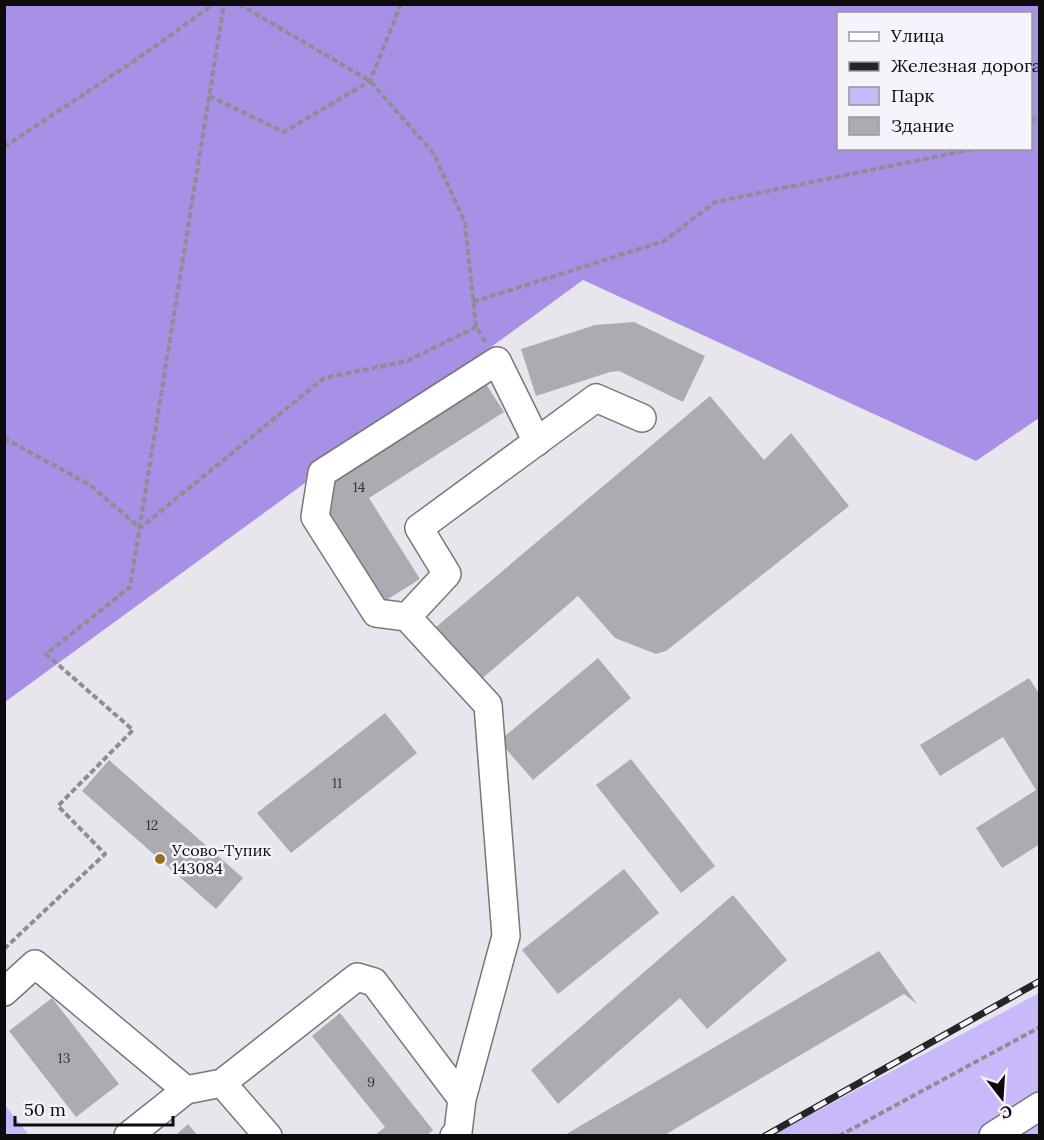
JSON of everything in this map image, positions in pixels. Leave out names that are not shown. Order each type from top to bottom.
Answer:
[{"type":"street","points":[[454,1136],[458,1132],[462,1099],[506,936],[488,705],[407,617],[376,613],[315,517],[322,473],[497,361],[537,442]]},
{"type":"street","points":[[407,617],[447,574],[419,528],[596,398],[642,417]]},
{"type":"street","points":[[4,992],[34,964],[186,1090]]},
{"type":"street","points":[[128,1136],[186,1090],[222,1083],[357,977],[374,982],[462,1099]]},
{"type":"street","points":[[222,1083],[268,1136]]},
{"type":"street","points":[[993,1136],[1040,1106]]},
{"type":"path","points":[[4,147],[137,59],[214,4]]},
{"type":"path","points":[[4,949],[105,854],[57,806],[133,730],[46,654],[130,587],[224,4]]},
{"type":"path","points":[[239,4],[370,81],[434,154],[465,223],[476,327],[497,361]]},
{"type":"path","points":[[209,96],[284,132],[370,81],[401,4]]},
{"type":"path","points":[[473,302],[664,241],[715,202],[968,150]]},
{"type":"path","points":[[140,528],[324,378],[407,361],[476,327]]},
{"type":"path","points":[[4,438],[90,485],[140,528]]},
{"type":"path","points":[[839,1136],[1040,1027]]},
{"type":"green space","points":[[1039,993],[1039,1135],[772,1135]]},
{"type":"green space","points":[[5,1105],[29,1135],[5,1135]]},
{"type":"shaded area","points":[[5,5],[1039,5],[1039,418],[976,461],[583,280],[5,702]]},
{"type":"building","points":[[634,322],[705,356],[683,402],[619,371],[536,396],[521,349],[595,325]]},
{"type":"building","points":[[484,381],[504,412],[369,498],[420,579],[383,602],[327,514],[334,476]]},
{"type":"building","points":[[710,396],[764,460],[791,433],[849,506],[666,651],[656,654],[615,638],[578,596],[478,682],[429,633]]},
{"type":"building","points":[[598,658],[631,698],[533,780],[499,741]]},
{"type":"building","points":[[1029,678],[1040,695],[1040,844],[1002,868],[976,828],[1036,790],[1003,737],[940,776],[920,745]]},
{"type":"building","points":[[385,713],[417,753],[291,853],[257,813]]},
{"type":"building","points":[[631,759],[715,866],[681,893],[596,785]]},
{"type":"building","points":[[109,760],[243,878],[216,909],[82,791]]},
{"type":"building","points":[[624,869],[659,913],[558,994],[522,950]]},
{"type":"building","points":[[733,895],[787,960],[707,1029],[680,998],[558,1104],[531,1070]]},
{"type":"building","points":[[879,951],[917,1004],[904,994],[663,1136],[563,1136]]},
{"type":"building","points":[[52,998],[119,1084],[76,1117],[9,1031]]},
{"type":"building","points":[[340,1013],[433,1130],[426,1136],[374,1136],[385,1127],[312,1036]]},
{"type":"building","points":[[188,1124],[198,1136],[175,1136]]},
{"type":"railway","points":[[765,1136],[1040,981]]},
{"type":"place","name":"Усово-Тупик 143084","points":[[160,859]]}]
